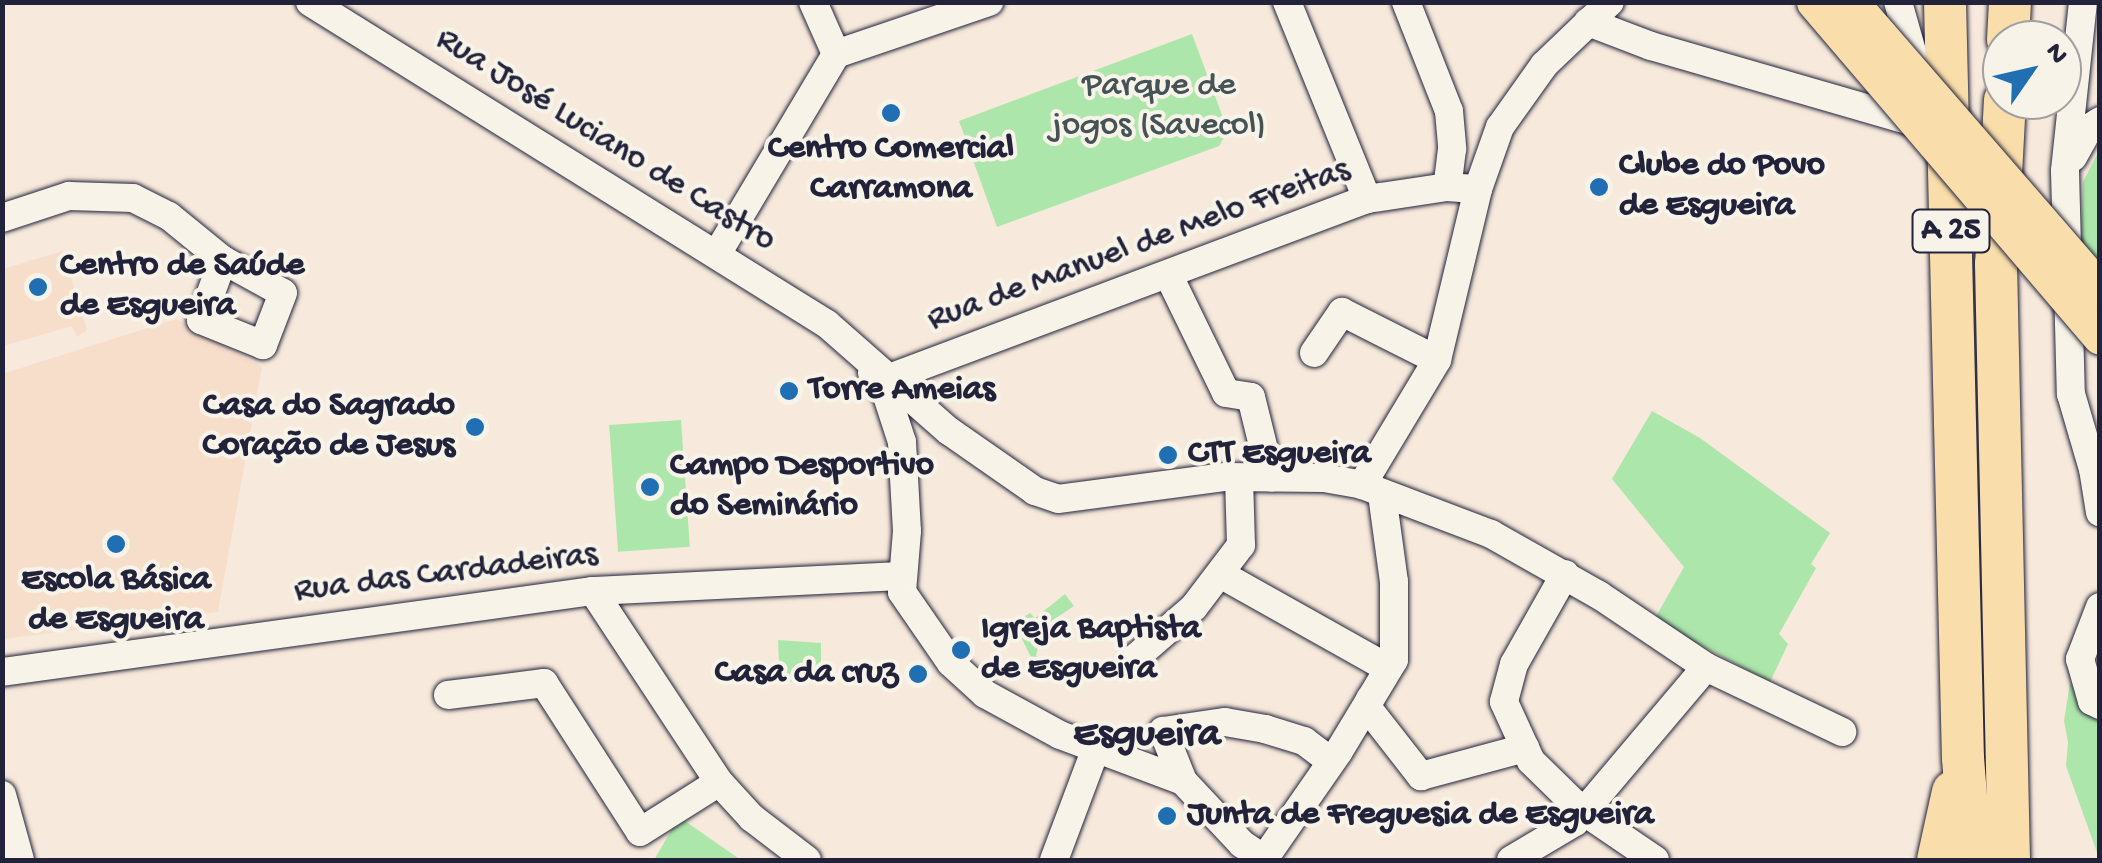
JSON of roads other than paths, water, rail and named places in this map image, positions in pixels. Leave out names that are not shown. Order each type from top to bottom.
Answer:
[{"type":"highway","name":"A 25","points":[[1945,2],[1963,758],[1971,860]]},
{"type":"highway","name":"A 25","points":[[2004,120],[1996,264],[2009,860]]},
{"type":"highway","points":[[2008,722],[2034,860]]},
{"type":"highway","points":[[1938,860],[1963,758]]},
{"type":"main road","points":[[1814,2],[2100,337]]},
{"type":"main road","points":[[1851,2],[2100,289]]},
{"type":"street","name":"Rua José Luciano de Castro","points":[[310,2],[827,324],[926,412],[1034,491],[1058,499],[1271,478],[1324,478],[1372,490],[1491,534],[1565,574],[1706,667],[1842,732]]},
{"type":"street","points":[[813,2],[836,54]]},
{"type":"street","points":[[717,254],[836,54],[988,2]]},
{"type":"street","points":[[1287,2],[1367,200]]},
{"type":"street","points":[[1406,2],[1449,111],[1452,149],[1447,187]]},
{"type":"street","points":[[1332,761],[1304,741],[1225,722],[1163,731],[1183,781],[1242,844],[1265,860],[1332,761],[1394,660],[1394,582],[1372,490],[1437,360],[1478,189],[1500,127],[1523,90],[1610,2]]},
{"type":"street","points":[[1898,2],[1921,82]]},
{"type":"street","points":[[2082,2],[2092,59],[2064,171],[2071,394],[2096,475],[2100,512]]},
{"type":"street","points":[[1588,22],[1651,46],[1918,123]]},
{"type":"street","points":[[2064,171],[2088,128],[2100,120]]},
{"type":"street","name":"Rua de Manuel de Melo Freitas","points":[[889,378],[1367,200],[1447,187],[1478,189]]},
{"type":"street","points":[[2,218],[69,196],[132,198],[169,216],[223,260]]},
{"type":"street","points":[[1168,274],[1226,393],[1252,397],[1271,478]]},
{"type":"street","points":[[1314,353],[1342,312],[1437,360]]},
{"type":"street","points":[[858,350],[886,396],[902,442],[907,532],[902,592],[911,610],[951,663],[985,694],[1095,751],[1183,781]]},
{"type":"street","points":[[896,424],[926,412]]},
{"type":"street","points":[[1134,659],[1166,636],[1222,575],[1242,545],[1239,479]]},
{"type":"street","points":[[1565,574],[1504,690],[1504,702],[1532,761],[1574,803],[1579,816],[1655,860]]},
{"type":"street","points":[[1222,575],[1388,668]]},
{"type":"street","name":"Rua das Cardadeiras","points":[[2,672],[593,591],[902,576]]},
{"type":"street","points":[[593,591],[719,782],[752,818],[807,860]]},
{"type":"street","points":[[2100,606],[2080,659],[2092,701],[2100,705]]},
{"type":"street","points":[[1512,860],[1579,816],[1706,667]]},
{"type":"street","points":[[448,696],[544,684],[640,832],[719,782]]},
{"type":"street","points":[[1370,700],[1367,707],[1420,776],[1525,748]]},
{"type":"street","points":[[1054,860],[1095,751]]},
{"type":"street","points":[[2,794],[20,860]]},
{"type":"place","name":"Centro Comercial Carramona","points":[[891,113]]},
{"type":"place","name":"Clube do Povo de Esgueira","points":[[1599,187]]},
{"type":"place","name":"Centro de Saúde de Esgueira","points":[[38,287]]},
{"type":"place","name":"Torre Ameias","points":[[789,391]]},
{"type":"place","name":"Casa do Sagrado Coração de Jesus","points":[[475,427]]},
{"type":"place","name":"CTT Esgueira","points":[[1168,455]]},
{"type":"place","name":"Campo Desportivo do Seminário","points":[[650,487]]},
{"type":"place","name":"Escola Básica de Esgueira","points":[[116,544]]},
{"type":"place","name":"Igreja Baptista de Esgueira","points":[[961,650]]},
{"type":"place","name":"Casa da cruz","points":[[918,674]]},
{"type":"place","name":"Junta de Freguesia de Esgueira","points":[[1167,816]]},
{"type":"district","name":"Esgueira","points":[[1147,736]]},
{"type":"park label","name":"Parque de jogos (Savecol)","points":[[1159,107]]}]
